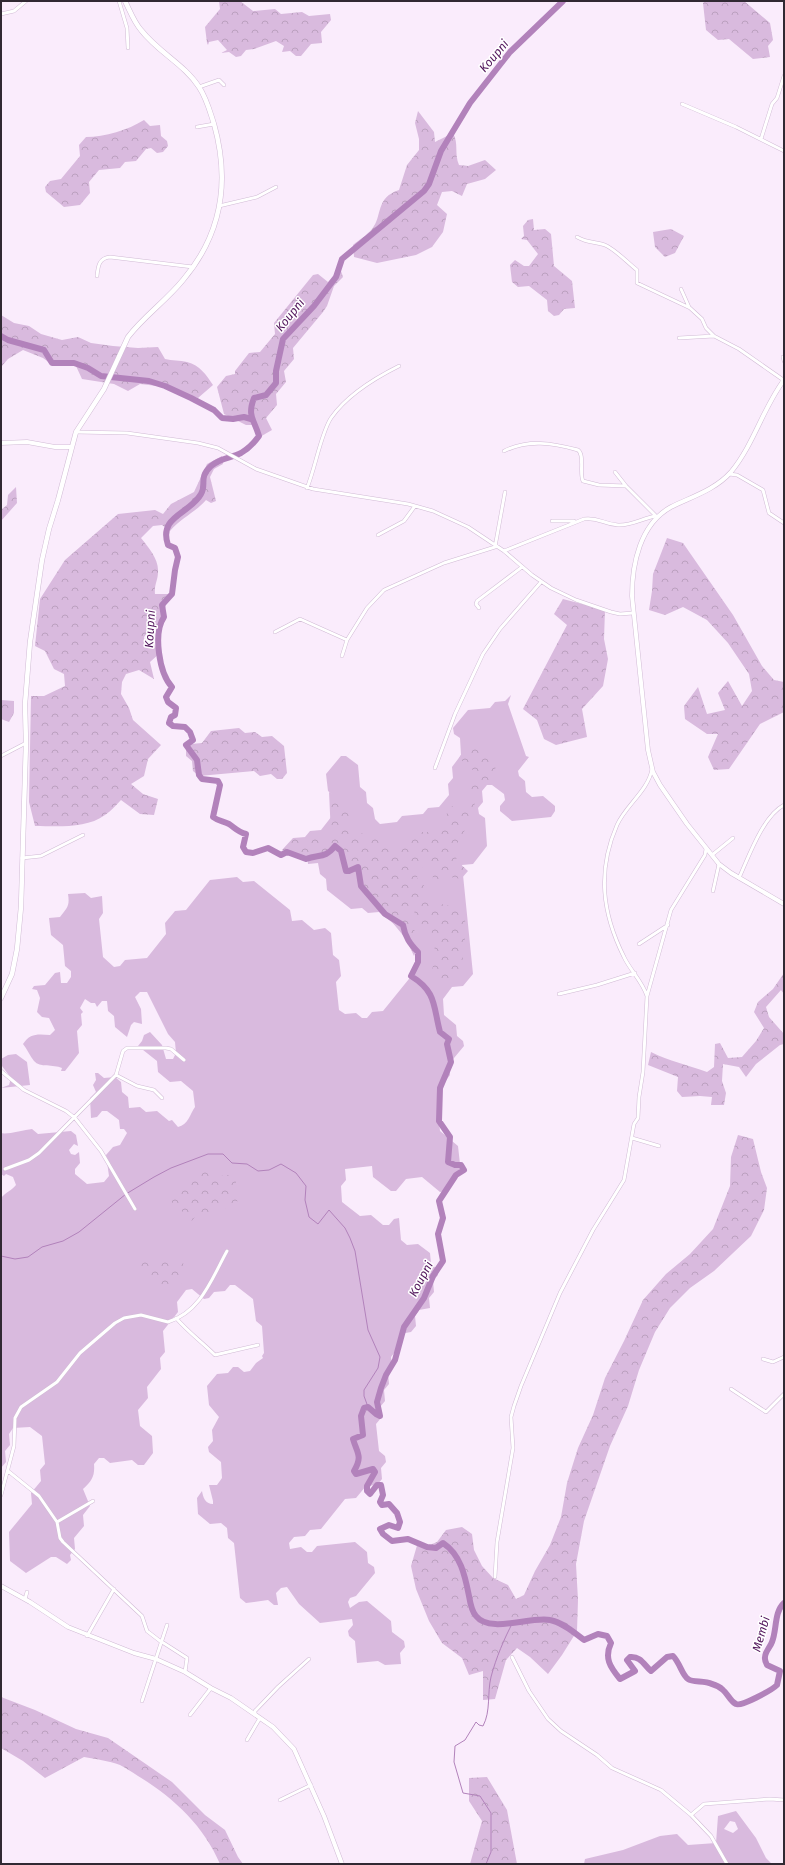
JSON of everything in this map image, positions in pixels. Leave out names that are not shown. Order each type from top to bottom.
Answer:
[{"type":"main road","points":[[1,998],[12,974],[17,949],[26,743],[26,686],[36,597],[49,529],[58,500],[71,446],[76,432],[108,382],[128,336],[165,300],[193,267],[210,236],[220,206],[223,172],[220,148],[207,103],[199,87],[188,74],[141,30],[125,1]]},
{"type":"street","points":[[1,14],[14,11],[26,1]]},
{"type":"street","points":[[120,1],[127,28],[128,48]]},
{"type":"street","points":[[761,139],[772,104],[777,98],[784,76]]},
{"type":"street","points":[[199,87],[219,80],[224,85]]},
{"type":"street","points":[[682,104],[784,150]]},
{"type":"street","points":[[198,127],[214,124]]},
{"type":"street","points":[[220,206],[257,197],[276,187]]},
{"type":"street","points":[[577,237],[588,243],[600,244],[608,247],[637,270],[637,283],[690,308]]},
{"type":"street","points":[[97,276],[99,264],[102,260],[110,257],[193,267]]},
{"type":"street","points":[[504,551],[575,522],[592,518],[597,518],[606,523],[620,525],[657,517],[670,508],[715,484],[729,474],[746,451],[783,381],[739,349],[714,336],[706,328],[702,319],[690,308],[681,289]]},
{"type":"street","points":[[679,338],[714,336]]},
{"type":"street","points":[[783,357],[784,361]]},
{"type":"street","points":[[308,488],[331,418],[353,395],[385,373],[399,366]]},
{"type":"street","points":[[76,432],[127,433],[208,445],[256,469],[308,488],[415,506],[468,527],[504,551],[541,582],[591,606],[615,613],[633,613]]},
{"type":"street","points":[[1,443],[28,442],[55,447],[71,446]]},
{"type":"street","points":[[504,451],[525,443],[544,442],[578,450],[581,454],[581,471],[583,482],[599,485],[626,486]]},
{"type":"street","points":[[615,472],[626,486],[657,517]]},
{"type":"street","points":[[729,474],[737,476],[763,490],[769,513],[784,523]]},
{"type":"street","points":[[342,656],[347,640],[367,608],[384,590],[444,563],[489,550],[496,545],[505,492]]},
{"type":"street","points":[[378,535],[404,521],[415,506]]},
{"type":"street","points":[[647,996],[643,986],[624,957],[610,924],[605,905],[603,886],[608,854],[618,824],[648,779],[652,770],[641,693],[633,613],[632,585],[635,564],[641,543],[657,517]]},
{"type":"street","points":[[552,521],[575,522]]},
{"type":"street","points":[[479,608],[476,604],[477,601],[522,567]]},
{"type":"street","points":[[435,768],[455,714],[483,654],[500,630],[541,582]]},
{"type":"street","points":[[275,632],[300,619],[347,640]]},
{"type":"street","points":[[1,756],[26,743]]},
{"type":"street","points":[[651,765],[660,785],[706,849],[719,864],[739,878],[784,904]]},
{"type":"street","points":[[739,878],[769,818],[773,812],[784,806]]},
{"type":"street","points":[[22,858],[38,857],[83,835]]},
{"type":"street","points":[[712,855],[733,838]]},
{"type":"street","points":[[495,1577],[497,1542],[513,1448],[511,1417],[514,1406],[560,1293],[593,1230],[624,1180],[634,1124],[638,1118],[639,1092],[643,1072],[647,996],[671,910],[705,855],[706,849]]},
{"type":"street","points":[[713,891],[719,864]]},
{"type":"street","points":[[639,944],[668,925]]},
{"type":"street","points":[[560,994],[596,986],[635,973]]},
{"type":"street","points":[[5,1169],[29,1160],[39,1153],[75,1118],[116,1076],[123,1051],[126,1048],[171,1049],[184,1060]]},
{"type":"street","points":[[1,1071],[24,1090],[66,1111],[75,1118],[101,1151],[135,1209]]},
{"type":"street","points":[[116,1076],[137,1086],[154,1090],[162,1098]]},
{"type":"street","points":[[632,1138],[659,1146]]},
{"type":"street","points":[[1,1495],[14,1446],[15,1418],[17,1412],[24,1404],[57,1382],[80,1352],[115,1323],[124,1318],[141,1315],[168,1322],[192,1309],[199,1302],[227,1251]]},
{"type":"street","points":[[176,1318],[190,1334],[203,1342],[215,1355],[258,1345]]},
{"type":"street","points":[[763,1359],[773,1362],[784,1357]]},
{"type":"street","points":[[731,1389],[766,1412],[784,1394]]},
{"type":"street","points":[[8,1471],[39,1496],[57,1522],[60,1538],[142,1616],[147,1631],[164,1645],[187,1658],[185,1672]]},
{"type":"street","points":[[57,1522],[93,1501]]},
{"type":"street","points":[[1,1586],[68,1627],[87,1636],[134,1653],[156,1659],[185,1672],[230,1698],[273,1727],[294,1749],[311,1785],[342,1864]]},
{"type":"street","points":[[87,1636],[114,1589]]},
{"type":"street","points":[[25,1600],[27,1592]]},
{"type":"street","points":[[142,1701],[156,1659],[157,1651],[167,1625]]},
{"type":"street","points":[[512,1657],[529,1691],[548,1719],[561,1731],[597,1755],[612,1768],[661,1790],[691,1815],[711,1836],[727,1864]]},
{"type":"street","points":[[255,1714],[255,1711],[278,1687],[309,1659]]},
{"type":"street","points":[[190,1715],[211,1688]]},
{"type":"street","points":[[247,1740],[260,1718]]},
{"type":"street","points":[[280,1800],[311,1785]]},
{"type":"street","points":[[691,1815],[704,1804],[770,1799],[784,1800]]},
{"type":"green space","points":[[219,1],[240,1],[253,11],[275,9],[281,14],[302,12],[309,16],[330,14],[331,20],[321,32],[322,43],[311,44],[301,56],[296,56],[290,51],[282,52],[284,46],[276,41],[254,49],[246,50],[241,56],[236,57],[229,52],[221,53],[227,50],[218,40],[209,42],[208,45],[207,43],[205,27],[220,9]]},
{"type":"green space","points":[[705,1],[744,1],[770,23],[773,40],[768,46],[770,57],[753,59],[729,39],[718,40],[706,30],[703,3]]},
{"type":"green space","points":[[418,111],[434,132],[435,142],[453,133],[456,141],[459,165],[468,166],[485,160],[496,170],[485,179],[467,184],[462,196],[452,191],[442,192],[437,205],[447,214],[443,232],[432,247],[416,255],[377,263],[354,257],[353,245],[372,229],[383,202],[391,193],[399,190],[407,165],[419,150],[419,139],[415,123]]},
{"type":"green space","points":[[144,120],[150,126],[160,125],[161,136],[167,141],[168,146],[163,152],[157,153],[151,148],[146,149],[136,161],[125,162],[120,168],[99,170],[89,182],[90,193],[80,205],[64,207],[46,192],[45,187],[50,181],[61,179],[80,156],[79,145],[86,137],[101,136],[116,132],[131,127]]},
{"type":"green space","points":[[533,219],[534,230],[545,229],[551,234],[554,266],[572,281],[575,308],[564,309],[559,315],[554,316],[548,311],[547,300],[529,286],[518,287],[512,282],[510,265],[515,260],[524,266],[529,266],[538,254],[527,240],[521,239],[524,236],[523,226],[528,220]]},
{"type":"green space","points":[[671,229],[684,236],[675,253],[665,257],[655,247],[653,232]]},
{"type":"green space","points":[[340,268],[343,277],[334,286],[327,306],[293,348],[294,359],[284,371],[286,382],[276,394],[277,405],[266,418],[272,430],[258,438],[252,425],[246,425],[224,414],[217,387],[226,376],[235,374],[235,371],[249,353],[260,352],[275,334],[274,323],[313,275],[318,274],[328,282]]},
{"type":"green space","points":[[1,315],[14,323],[29,326],[41,334],[62,340],[78,337],[91,343],[113,346],[138,348],[158,347],[165,359],[184,361],[196,365],[213,385],[198,398],[177,393],[166,387],[140,384],[128,391],[114,384],[82,379],[76,366],[54,366],[43,358],[23,350],[8,359],[1,367]]},
{"type":"green space","points":[[222,456],[223,464],[214,469],[210,477],[216,501],[211,503],[206,500],[170,531],[162,525],[153,526],[141,538],[157,562],[158,572],[155,594],[168,594],[162,624],[151,628],[144,637],[145,644],[154,645],[160,653],[150,662],[154,679],[139,670],[126,674],[122,682],[121,694],[129,708],[133,720],[161,745],[148,759],[144,776],[131,784],[143,794],[158,799],[154,815],[140,814],[121,800],[105,815],[89,823],[71,826],[35,826],[29,802],[31,696],[44,696],[65,686],[64,674],[54,669],[45,651],[35,646],[40,599],[65,560],[118,514],[155,510],[163,514],[171,504],[194,492],[207,464]]},
{"type":"green space","points":[[16,487],[17,503],[1,521],[1,510],[7,505],[8,495]]},
{"type":"green space","points":[[667,538],[683,543],[733,615],[762,666],[774,680],[784,682],[784,712],[760,724],[729,769],[714,770],[708,757],[718,734],[707,734],[685,719],[684,706],[698,687],[707,714],[725,710],[718,693],[728,681],[742,706],[752,691],[749,674],[728,643],[707,620],[683,607],[665,615],[649,610],[653,574]]},
{"type":"green space","points":[[563,599],[605,610],[604,639],[608,659],[603,686],[582,709],[587,737],[556,745],[544,739],[537,720],[523,709],[567,625],[554,614]]},
{"type":"green space","points":[[511,695],[508,704],[526,756],[529,757],[518,771],[519,776],[525,781],[526,792],[532,797],[543,796],[555,806],[555,811],[551,817],[512,821],[500,811],[500,806],[505,800],[504,794],[492,785],[487,785],[482,791],[483,802],[478,808],[479,814],[485,818],[487,846],[473,864],[462,865],[473,974],[463,986],[452,987],[443,999],[444,1015],[456,1025],[457,1036],[463,1041],[464,1046],[449,1064],[450,1075],[441,1087],[442,1098],[437,1104],[440,1131],[458,1146],[461,1173],[446,1191],[440,1192],[422,1177],[406,1179],[396,1191],[391,1191],[373,1177],[372,1166],[345,1169],[346,1180],[341,1186],[342,1202],[360,1216],[371,1215],[383,1225],[389,1225],[394,1219],[399,1218],[401,1240],[407,1245],[418,1244],[430,1253],[431,1264],[437,1269],[438,1275],[433,1281],[434,1292],[429,1298],[430,1308],[419,1310],[415,1316],[416,1326],[411,1332],[400,1334],[401,1344],[391,1357],[392,1367],[388,1373],[389,1384],[384,1390],[385,1401],[380,1407],[381,1418],[376,1424],[379,1451],[385,1456],[386,1462],[381,1468],[382,1479],[377,1485],[366,1486],[356,1498],[345,1499],[321,1529],[310,1530],[305,1536],[294,1537],[289,1543],[290,1549],[301,1547],[307,1552],[312,1552],[317,1546],[355,1542],[367,1552],[368,1563],[374,1567],[375,1573],[356,1596],[350,1598],[348,1602],[350,1608],[359,1602],[367,1601],[391,1621],[392,1632],[404,1641],[405,1647],[400,1653],[401,1664],[385,1665],[378,1661],[357,1663],[355,1641],[349,1636],[348,1631],[353,1625],[352,1619],[320,1623],[299,1604],[287,1587],[281,1588],[276,1593],[278,1605],[274,1605],[268,1600],[246,1603],[240,1598],[234,1543],[228,1538],[227,1528],[221,1523],[210,1524],[198,1514],[197,1498],[202,1491],[206,1501],[213,1504],[209,1485],[217,1485],[222,1478],[221,1462],[209,1452],[208,1447],[213,1441],[212,1430],[219,1417],[209,1405],[207,1386],[217,1374],[228,1373],[233,1367],[238,1367],[244,1372],[250,1371],[256,1363],[263,1358],[262,1356],[264,1353],[262,1326],[256,1321],[253,1299],[235,1285],[230,1285],[225,1291],[214,1292],[209,1298],[204,1299],[192,1289],[186,1290],[177,1302],[178,1312],[163,1331],[165,1352],[160,1358],[161,1369],[147,1387],[148,1398],[138,1410],[140,1426],[152,1436],[153,1453],[144,1465],[138,1465],[132,1460],[110,1463],[104,1458],[99,1458],[94,1464],[92,1478],[83,1489],[90,1506],[83,1515],[84,1526],[74,1538],[75,1549],[70,1555],[71,1560],[67,1564],[56,1557],[51,1557],[26,1573],[10,1561],[9,1532],[32,1504],[31,1493],[41,1481],[40,1470],[45,1464],[42,1436],[30,1427],[13,1428],[9,1434],[10,1445],[5,1451],[6,1462],[1,1468],[1,1198],[16,1185],[13,1177],[6,1174],[4,1176],[1,1174],[1,1133],[11,1133],[32,1129],[38,1134],[71,1131],[76,1135],[78,1146],[74,1144],[69,1150],[71,1154],[75,1155],[79,1152],[80,1163],[75,1169],[75,1174],[87,1184],[104,1182],[109,1176],[106,1155],[113,1147],[120,1145],[127,1133],[124,1129],[120,1129],[119,1120],[107,1111],[102,1111],[97,1117],[91,1118],[90,1098],[96,1092],[93,1085],[96,1080],[95,1073],[98,1073],[104,1078],[115,1077],[121,1082],[122,1092],[128,1097],[129,1108],[140,1107],[146,1112],[157,1111],[169,1121],[172,1120],[178,1127],[186,1122],[195,1107],[193,1091],[181,1081],[170,1082],[158,1072],[157,1061],[138,1046],[144,1035],[150,1032],[162,1045],[166,1059],[173,1059],[176,1053],[175,1042],[168,1034],[147,992],[140,992],[135,997],[141,1009],[142,1024],[134,1022],[131,1025],[127,1037],[115,1027],[114,1016],[108,1011],[107,1001],[102,1001],[97,1007],[95,1003],[91,1003],[85,999],[80,1008],[83,1012],[81,1014],[82,1025],[77,1031],[79,1053],[65,1071],[61,1071],[62,1068],[43,1065],[34,1061],[23,1044],[31,1036],[50,1035],[55,1030],[49,1018],[42,1017],[37,1012],[40,998],[37,990],[32,989],[34,986],[45,985],[55,973],[60,972],[61,983],[67,983],[71,977],[71,971],[65,966],[63,945],[51,935],[49,918],[60,917],[67,907],[69,901],[68,894],[85,893],[91,898],[102,896],[103,913],[99,919],[103,957],[114,967],[120,966],[125,960],[147,958],[166,934],[165,923],[175,911],[186,910],[210,880],[237,877],[243,882],[254,881],[290,910],[292,921],[302,920],[314,930],[325,928],[331,933],[333,955],[339,960],[341,976],[336,982],[339,1010],[345,1014],[356,1013],[362,1018],[367,1018],[372,1012],[383,1011],[417,969],[415,941],[379,912],[368,913],[362,908],[351,909],[327,890],[326,879],[320,874],[318,863],[308,864],[305,837],[310,831],[321,830],[335,812],[334,796],[328,791],[326,774],[341,756],[346,756],[358,765],[360,787],[366,792],[367,803],[373,808],[375,819],[380,824],[397,822],[402,816],[423,814],[428,808],[439,807],[449,795],[448,784],[453,778],[452,767],[461,755],[460,738],[454,734],[453,728],[468,710],[490,708],[495,702],[505,701]]},
{"type":"green space","points":[[1,700],[14,701],[14,713],[9,722],[1,719]]},
{"type":"green space","points":[[239,728],[245,733],[255,732],[262,737],[272,736],[284,746],[287,773],[282,779],[277,779],[271,774],[260,776],[254,771],[199,776],[193,771],[192,761],[186,756],[186,750],[191,744],[202,743],[211,731]]},
{"type":"green space","points":[[466,747],[480,750],[496,766],[493,777],[477,793],[473,812],[454,849],[457,861],[468,871],[461,879],[450,877],[433,880],[432,867],[425,865],[419,870],[417,878],[427,889],[432,902],[464,909],[466,930],[460,983],[430,980],[433,968],[433,937],[431,931],[426,926],[415,922],[414,905],[406,918],[414,930],[422,938],[414,956],[406,939],[369,894],[360,878],[349,870],[335,852],[304,858],[282,850],[293,838],[331,835],[329,792],[337,796],[353,817],[339,816],[339,827],[359,826],[363,835],[382,841],[395,850],[416,832],[434,832],[452,806],[464,811],[472,792],[467,783],[474,771],[459,758]]},
{"type":"green space","points":[[784,973],[784,994],[781,990],[766,1007],[769,1017],[784,1034],[784,1044],[780,1045],[756,1064],[746,1077],[739,1067],[723,1064],[722,1081],[726,1093],[724,1105],[711,1105],[712,1097],[682,1097],[677,1091],[678,1077],[648,1065],[651,1052],[707,1072],[714,1067],[715,1044],[720,1043],[728,1058],[742,1057],[756,1041],[764,1028],[754,1012],[758,1002],[773,989]]},
{"type":"green space","points":[[16,1054],[27,1062],[30,1085],[1,1088],[9,1085],[11,1078],[2,1066],[1,1059],[8,1055]]},
{"type":"green space","points":[[738,1135],[753,1139],[761,1172],[767,1188],[764,1210],[751,1236],[714,1271],[690,1288],[670,1308],[655,1332],[639,1370],[628,1406],[610,1446],[584,1521],[576,1564],[578,1600],[577,1631],[548,1674],[530,1657],[517,1648],[506,1660],[495,1699],[483,1700],[483,1671],[469,1675],[462,1658],[442,1643],[429,1621],[416,1589],[411,1566],[418,1542],[425,1547],[437,1542],[446,1530],[462,1527],[472,1534],[474,1550],[482,1566],[493,1578],[508,1585],[516,1599],[524,1595],[535,1571],[550,1545],[561,1517],[567,1483],[578,1448],[593,1415],[605,1378],[643,1300],[666,1274],[690,1254],[713,1229],[730,1186],[731,1157]]},
{"type":"green space","points":[[202,1172],[207,1172],[213,1177],[235,1174],[237,1191],[234,1194],[238,1196],[236,1210],[225,1208],[224,1203],[216,1204],[206,1216],[195,1217],[190,1223],[185,1224],[184,1213],[172,1203],[171,1197],[186,1179],[197,1178]]},
{"type":"green space","points":[[177,1257],[183,1262],[185,1274],[180,1286],[177,1287],[166,1288],[157,1286],[151,1275],[147,1273],[139,1274],[135,1266],[137,1261],[158,1263],[161,1259]]},
{"type":"green space","points":[[1,1697],[35,1710],[76,1729],[108,1738],[172,1782],[205,1815],[225,1830],[243,1864],[220,1864],[205,1837],[175,1803],[151,1784],[120,1765],[84,1757],[45,1778],[23,1761],[1,1748]]},
{"type":"green space","points":[[487,1777],[507,1810],[517,1864],[470,1864],[482,1821],[469,1801],[469,1778]]},
{"type":"green space","points":[[736,1811],[756,1838],[766,1858],[772,1864],[584,1864],[585,1859],[623,1850],[660,1836],[677,1834],[688,1845],[716,1843],[718,1816]],"holes":[[[730,1821],[735,1822],[738,1829],[733,1833],[724,1829]]]},
{"type":"waterway","name":"Koupni","points":[[563,1],[510,52],[470,103],[441,151],[429,184],[424,191],[342,259],[336,277],[314,306],[283,339],[276,371],[276,383],[266,395],[254,398],[252,404],[251,413],[259,436],[251,446],[244,451],[237,455],[218,461],[211,466],[205,474],[201,494],[196,501],[171,521],[167,528],[166,535],[168,545],[175,548],[178,557],[172,594],[162,605],[164,617],[159,633],[159,653],[167,681],[172,687],[166,697],[168,702],[176,708],[175,715],[171,717],[169,723],[173,726],[185,727],[190,732],[193,740],[186,745],[197,760],[199,775],[202,779],[218,781],[220,785],[213,817],[246,834],[243,847],[246,852],[253,853],[268,848],[281,855],[287,852],[306,859],[325,855],[335,846],[341,851],[346,871],[358,867],[361,886],[385,914],[403,925],[408,940],[418,952],[418,962],[411,976],[426,988],[430,994],[435,1007],[440,1032],[449,1039],[447,1044],[451,1062],[440,1088],[439,1121],[450,1137],[448,1162],[455,1165],[461,1165],[464,1170],[456,1175],[439,1201],[443,1218],[438,1234],[443,1261],[433,1276],[424,1298],[404,1327],[395,1360],[386,1375],[377,1402],[380,1416],[368,1407],[364,1408],[361,1416],[363,1435],[353,1439],[359,1458],[354,1471],[356,1474],[373,1469],[375,1472],[367,1486],[367,1491],[370,1494],[377,1485],[381,1485],[383,1495],[380,1502],[382,1505],[389,1504],[397,1513],[400,1522],[398,1528],[389,1525],[380,1529],[383,1534],[392,1541],[408,1539],[427,1547],[436,1548],[443,1543],[449,1548],[461,1566],[473,1612],[482,1621],[491,1624],[500,1624],[542,1619],[555,1621],[564,1625],[584,1640],[598,1634],[607,1636],[611,1643],[608,1653],[609,1662],[620,1679],[635,1671],[627,1660],[630,1657],[640,1659],[651,1671],[667,1657],[673,1656],[688,1679],[718,1686],[736,1704],[750,1701],[777,1685],[780,1671],[767,1665],[765,1657],[774,1637],[777,1616],[784,1603]]},
{"type":"waterway","points":[[1,336],[8,340],[44,350],[52,363],[74,363],[88,368],[101,376],[149,381],[165,386],[191,398],[214,410],[222,418],[233,419],[244,417],[251,419]]},
{"type":"waterway","points":[[1,1256],[15,1259],[28,1257],[42,1247],[63,1241],[79,1232],[126,1194],[154,1177],[171,1168],[208,1154],[223,1154],[232,1163],[247,1164],[258,1171],[269,1170],[281,1164],[296,1173],[306,1186],[305,1200],[309,1217],[318,1224],[329,1210],[345,1228],[355,1251],[368,1330],[380,1357],[378,1368],[364,1390],[364,1396],[368,1407]]},
{"type":"waterway","points":[[486,1864],[491,1852],[491,1813],[480,1796],[463,1793],[454,1762],[455,1746],[465,1740],[476,1722],[483,1726],[487,1714],[490,1683],[493,1670],[500,1649],[513,1622]]},
{"type":"water label","name":"Membi","points":[[761,1634]]}]
